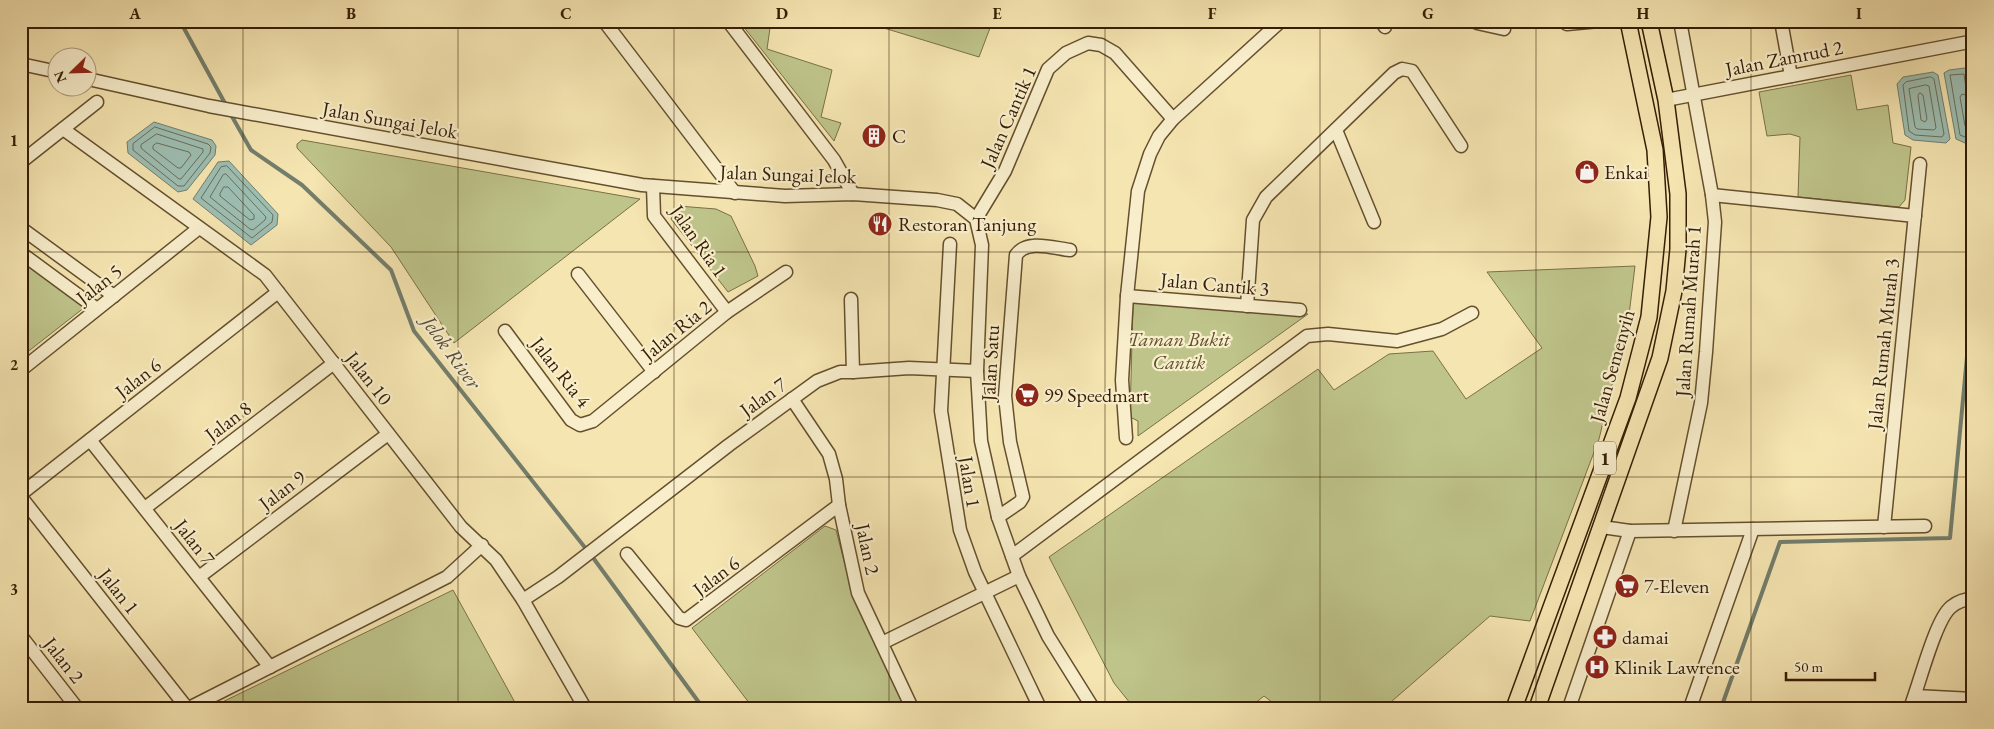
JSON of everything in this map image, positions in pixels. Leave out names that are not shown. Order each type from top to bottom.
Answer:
[{"type":"main road","name":"Jalan Semenyih","points":[[1514,708],[1628,398],[1648,317],[1657,253],[1659,207],[1654,150],[1628,21]]},
{"type":"main road","name":"Jalan Semenyih","points":[[1537,708],[1660,358],[1674,291],[1678,250],[1678,194],[1666,100],[1649,21]]},
{"type":"street","points":[[604,21],[735,193]]},
{"type":"street","points":[[728,21],[834,160],[853,194]]},
{"type":"street","points":[[1126,438],[1122,380],[1127,296],[1138,191],[1150,154],[1159,136],[1173,119],[1281,21]]},
{"type":"street","points":[[1478,23],[1504,29],[1502,21]]},
{"type":"street","points":[[1566,21],[1567,24],[1599,21]]},
{"type":"street","name":"Jalan Rumah Murah 1","points":[[1674,530],[1701,403],[1715,222],[1712,195],[1680,21]]},
{"type":"street","points":[[1781,21],[1791,76]]},
{"type":"street","name":"Jalan Cantik 1","points":[[976,219],[1005,171],[1048,69],[1066,53],[1088,42],[1101,45],[1115,53],[1173,119]]},
{"type":"street","name":"Jalan Zamrud 2","points":[[1666,100],[1968,42]]},
{"type":"street","points":[[21,64],[48,70]]},
{"type":"street","points":[[1247,306],[1253,220],[1266,197],[1394,73],[1402,69],[1412,72],[1461,146]]},
{"type":"street","name":"Jalan Sungai Jelok","points":[[98,81],[260,116],[653,186],[785,196],[853,194],[937,200],[957,204],[976,219]]},
{"type":"street","points":[[21,162],[97,102]]},
{"type":"street","name":"Jalan 10","points":[[63,129],[265,276],[461,527],[496,560],[523,600],[584,708]]},
{"type":"street","points":[[1336,130],[1374,222]]},
{"type":"street","name":"Jalan Rumah Murah 3","points":[[1884,527],[1920,164]]},
{"type":"street","name":"Jalan Ria 1","points":[[653,186],[654,216],[727,312]]},
{"type":"street","points":[[1712,195],[1914,216]]},
{"type":"street","points":[[976,219],[982,245],[976,371],[981,441],[998,517],[1019,576],[1048,636],[1093,708]]},
{"type":"street","points":[[21,228],[114,296]]},
{"type":"street","name":"Jalan 5","points":[[21,370],[199,228]]},
{"type":"street","name":"Jalan 1","points":[[950,244],[941,411],[960,530],[975,572],[1040,708]]},
{"type":"street","name":"Jalan Satu","points":[[998,517],[1020,502],[1023,497],[1010,442],[1005,396],[1016,255],[1020,249],[1027,246],[1070,250]]},
{"type":"street","points":[[21,253],[97,310]]},
{"type":"street","name":"Jalan Ria 2","points":[[593,421],[727,312],[786,272]]},
{"type":"street","points":[[578,274],[654,372]]},
{"type":"street","name":"Jalan 6","points":[[21,495],[278,292]]},
{"type":"street","name":"Jalan Cantik 3","points":[[1127,296],[1300,310]]},
{"type":"street","points":[[852,298],[853,372]]},
{"type":"street","points":[[1012,556],[1307,336],[1328,334],[1397,341],[1442,329],[1472,313]]},
{"type":"street","name":"Jalan Ria 4","points":[[505,331],[571,420],[580,425],[593,421]]},
{"type":"street","name":"Jalan 8","points":[[145,508],[334,363]]},
{"type":"street","name":"Jalan 7","points":[[523,600],[558,578],[817,381],[840,372],[942,368],[976,371]]},
{"type":"street","name":"Jalan 2","points":[[792,399],[829,454],[836,480],[839,505],[858,593],[912,708]]},
{"type":"street","name":"Jalan 9","points":[[199,577],[388,434]]},
{"type":"street","name":"Jalan 7","points":[[90,440],[270,667]]},
{"type":"street","name":"Jalan 1","points":[[21,495],[188,708]]},
{"type":"street","name":"Jalan 6","points":[[627,554],[679,618],[686,620],[839,505]]},
{"type":"street","points":[[1602,527],[1630,531],[1925,526]]},
{"type":"street","points":[[1690,708],[1753,529]]},
{"type":"street","points":[[1569,708],[1630,531]]},
{"type":"street","points":[[188,708],[447,577],[482,545]]},
{"type":"street","points":[[882,643],[1019,576]]},
{"type":"street","points":[[1973,599],[1967,599],[1951,607],[1940,622],[1912,702],[1973,699]]},
{"type":"street","name":"Jalan 2","points":[[21,636],[77,708]]},
{"type":"green space","points":[[739,21],[771,21],[767,49],[832,70],[821,117],[841,123],[834,141]]},
{"type":"green space","points":[[861,21],[1018,21],[1016,25],[990,28],[979,57]]},
{"type":"green space","points":[[1851,75],[1857,110],[1888,105],[1893,143],[1911,147],[1905,200],[1899,207],[1798,197],[1800,137],[1790,134],[1767,136],[1759,92]]},
{"type":"green space","points":[[302,140],[640,199],[454,343],[391,247],[297,148],[297,144]]},
{"type":"green space","points":[[678,206],[716,209],[731,216],[758,276],[728,292],[671,219]]},
{"type":"green space","points":[[21,260],[85,307],[21,357]]},
{"type":"green space","points":[[1635,266],[1629,315],[1599,439],[1530,621],[1490,616],[1384,708],[1280,708],[1264,696],[1249,708],[1134,708],[1114,683],[1049,557],[1318,369],[1334,390],[1389,354],[1433,351],[1466,399],[1542,348],[1487,272]]},
{"type":"green space","name":"Taman Bukit Cantik","points":[[1133,302],[1308,314],[1138,436],[1138,421],[1130,417]]},
{"type":"green space","points":[[825,526],[836,530],[853,596],[903,704],[896,708],[753,708],[692,628]]},
{"type":"green space","points":[[453,590],[518,708],[210,708]]},
{"type":"water","points":[[1965,68],[1970,73],[1973,138],[1965,143],[1956,139],[1944,73],[1949,70]]},
{"type":"water","points":[[1933,72],[1938,75],[1950,139],[1946,143],[1913,140],[1905,135],[1897,84],[1903,77]]},
{"type":"water","points":[[154,122],[212,140],[216,146],[215,155],[187,190],[178,192],[128,153],[127,142]]},
{"type":"water","points":[[229,161],[278,214],[277,225],[251,245],[193,199],[218,162]]},
{"type":"waterway","name":"Jelok River","points":[[180,21],[227,107]]},
{"type":"waterway","name":"Jelok River","points":[[230,113],[251,150],[302,185],[391,270],[414,331],[594,559],[703,708]]},
{"type":"waterway","points":[[1721,708],[1780,542],[1950,538],[1973,293]]},
{"type":"place","name":"C","points":[[874,136]]},
{"type":"place","name":"Enkai","points":[[1587,172]]},
{"type":"place","name":"Restoran Tanjung","points":[[880,224]]},
{"type":"place","name":"99 Speedmart","points":[[1027,395]]},
{"type":"place","name":"7-Eleven","points":[[1627,586]]},
{"type":"place","name":"damai","points":[[1605,637]]},
{"type":"place","name":"Klinik Lawrence","points":[[1597,667]]}]
